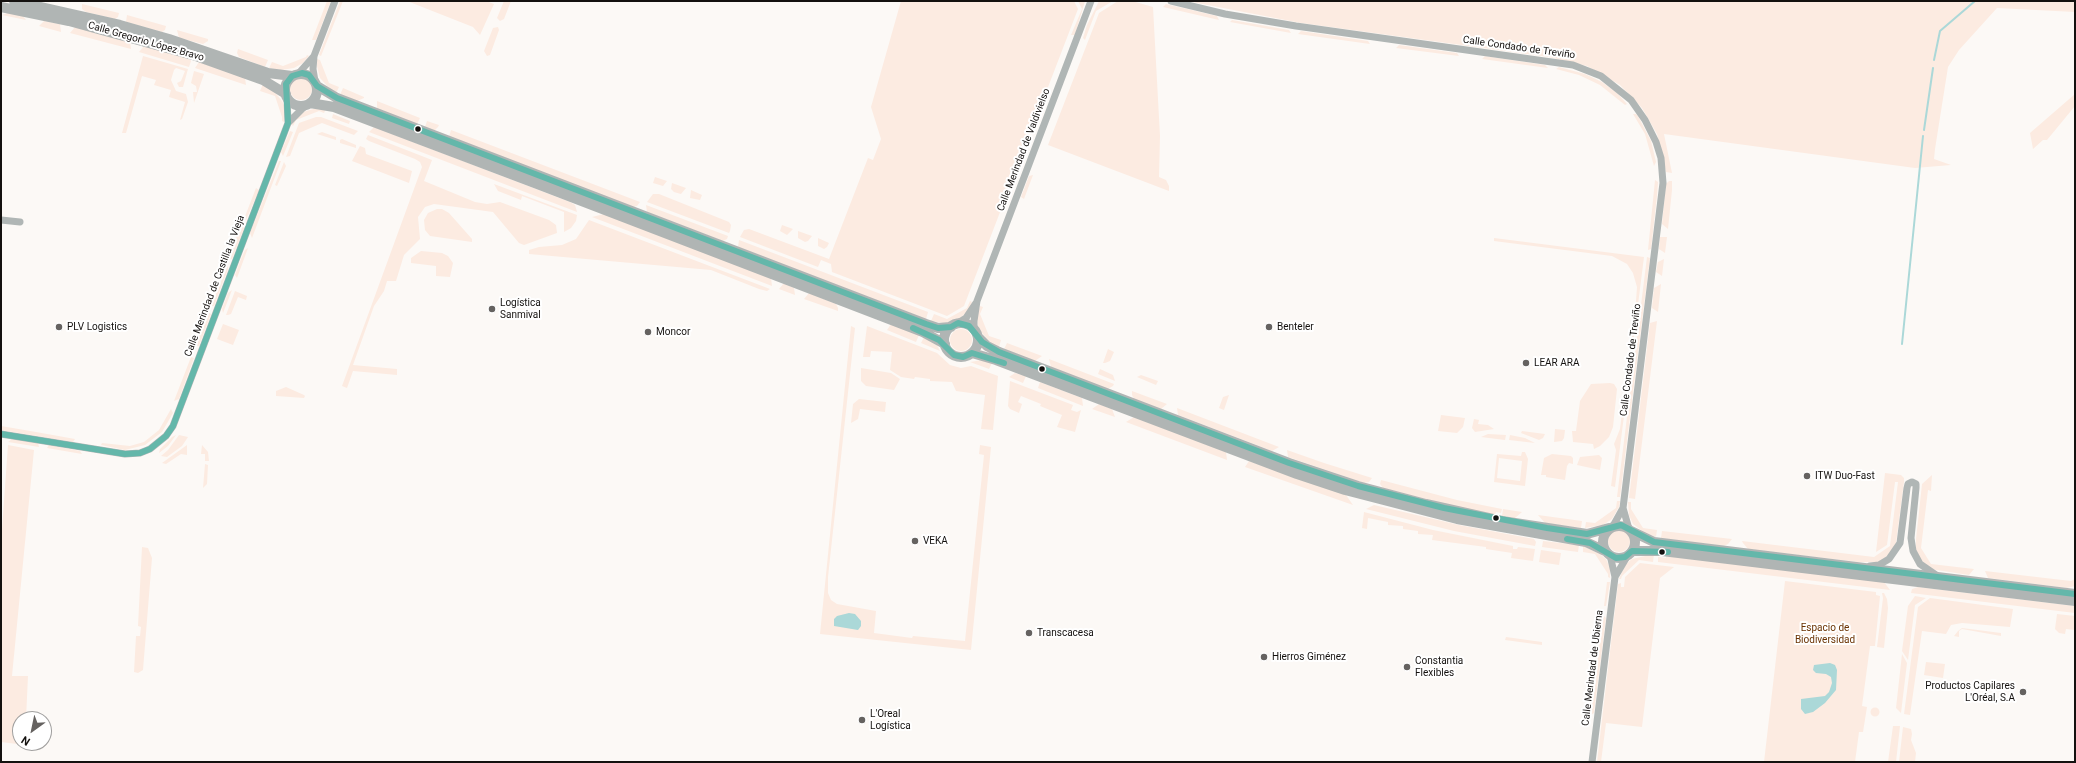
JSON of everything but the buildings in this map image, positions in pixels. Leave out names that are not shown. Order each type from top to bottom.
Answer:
[{"type":"main road","name":"Calle Gregorio López Bravo","points":[[14,1],[120,25],[175,41],[268,73],[295,75]]},
{"type":"main road","name":"Calle Gregorio López Bravo","points":[[1,7],[69,21],[196,56],[262,80],[286,96]]},
{"type":"main road","points":[[2075,594],[1654,542],[1621,526],[1611,527],[1587,534],[1509,522],[1426,504],[1358,486],[1284,461],[993,350],[969,326],[955,325],[938,328],[926,324],[337,98],[306,74],[295,75],[286,84],[286,96],[297,105],[330,105],[916,329],[933,336],[945,344],[950,352],[959,356],[972,353],[996,360],[1290,472],[1345,490],[1457,520],[1586,542],[1619,558],[1630,553],[1662,551],[2075,601]]},
{"type":"main road","points":[[307,104],[316,96],[316,83]]},
{"type":"main road","points":[[945,344],[946,335],[955,325]]},
{"type":"main road","points":[[972,353],[976,348],[976,334]]},
{"type":"main road","points":[[1607,553],[1602,539],[1611,527]]},
{"type":"main road","points":[[1630,530],[1635,541],[1630,553]]},
{"type":"street","points":[[316,83],[313,69],[314,56],[335,1]]},
{"type":"street","name":"Calle Condado de Treviño","points":[[1170,1],[1225,14],[1296,26],[1573,65],[1601,76],[1631,100],[1646,120],[1656,142],[1661,158],[1663,183],[1623,508],[1630,530]]},
{"type":"street","name":"Calle Merindad de Valdivielso","points":[[955,325],[966,318],[977,301],[1091,2]]},
{"type":"street","points":[[295,75],[314,56]]},
{"type":"street","name":"Calle Merindad de Castilla la Vieja","points":[[286,96],[288,123]]},
{"type":"street","name":"Calle Merindad de Castilla la Vieja","points":[[1,434],[125,454],[140,453],[150,449],[166,436],[173,426],[288,123],[307,104]]},
{"type":"street","points":[[1,220],[20,222]]},
{"type":"street","name":"Calle Merindad de Valdivielso","points":[[976,334],[974,321],[977,301]]},
{"type":"street","points":[[1862,567],[1879,565],[1889,559],[1896,550],[1902,538],[1907,488],[1908,484],[1912,482],[1916,484],[1916,488],[1911,538],[1912,551],[1925,569],[1940,577]]},
{"type":"street","name":"Calle Condado de Treviño","points":[[1611,527],[1623,508]]},
{"type":"street","name":"Calle Merindad de Ubierna","points":[[1607,553],[1615,577]]},
{"type":"street","name":"Calle Merindad de Ubierna","points":[[1592,762],[1615,577],[1630,553]]},
{"type":"street","points":[[2059,592],[2075,589]]},
{"type":"green space","points":[[327,1],[331,1],[316,40],[312,40]]},
{"type":"green space","points":[[340,1],[343,1],[321,56],[319,55]]},
{"type":"green space","points":[[407,1],[486,1],[494,4],[480,35],[473,27]]},
{"type":"green space","points":[[504,1],[511,1],[504,19],[500,21],[497,18]]},
{"type":"green space","points":[[901,1],[1074,1],[1078,9],[964,306],[947,316],[832,272],[831,264],[821,260],[818,267],[740,237],[744,230],[749,229],[829,259],[868,158],[873,160],[881,139],[871,107]]},
{"type":"green space","points":[[1078,1],[1085,1],[1075,35],[1071,35],[1082,9]]},
{"type":"green space","points":[[1099,1],[1113,1],[1096,11],[1085,40],[1083,38],[1087,25]]},
{"type":"green space","points":[[1118,1],[1132,1],[1153,7],[1160,136],[1159,177],[1166,180],[1169,186],[1169,191],[1048,145],[1099,13]]},
{"type":"green space","points":[[1187,1],[2075,1],[2075,12],[1997,8],[1959,50],[1948,67],[1934,159],[1951,165],[1915,168],[1664,134],[1672,173],[1666,172],[1657,134],[1642,108],[1620,85],[1587,66],[1549,57],[1301,23]]},
{"type":"green space","points":[[82,4],[119,13],[118,17],[115,19],[86,12],[82,9]]},
{"type":"green space","points":[[1166,4],[1217,16],[1219,20],[1163,7]]},
{"type":"green space","points":[[8,13],[23,16],[26,20],[2,15]]},
{"type":"green space","points":[[127,15],[166,26],[165,30],[162,32],[126,22]]},
{"type":"green space","points":[[1232,20],[1289,30],[1291,33],[1230,22]]},
{"type":"green space","points":[[44,21],[60,24],[61,32],[39,26]]},
{"type":"green space","points":[[75,27],[130,42],[131,49],[70,33]]},
{"type":"green space","points":[[498,27],[499,30],[490,55],[487,56],[484,51],[493,28]]},
{"type":"green space","points":[[177,30],[208,39],[208,41],[203,44],[179,38]]},
{"type":"green space","points":[[1301,31],[1368,41],[1370,44],[1298,34]]},
{"type":"green space","points":[[145,45],[189,58],[191,61],[189,67],[139,52]]},
{"type":"green space","points":[[1399,45],[1457,53],[1459,56],[1396,48]]},
{"type":"green space","points":[[238,49],[268,60],[265,67],[239,57],[237,53]]},
{"type":"green space","points":[[307,55],[309,56],[303,63],[294,68],[281,70],[269,68],[272,62],[283,66],[306,57]]},
{"type":"green space","points":[[143,56],[188,69],[183,87],[179,87],[177,83],[181,81],[185,71],[176,68],[171,80],[176,91],[186,94],[188,102],[182,119],[180,120],[185,102],[169,97],[171,90],[154,85],[156,80],[142,76],[126,133],[122,133]]},
{"type":"green space","points":[[1485,56],[1545,65],[1548,68],[1482,59]]},
{"type":"green space","points":[[317,59],[320,60],[329,83],[339,87],[336,93],[320,78]]},
{"type":"green space","points":[[199,62],[245,78],[246,85],[195,68]]},
{"type":"green space","points":[[1559,67],[1585,74],[1602,82],[1617,93],[1627,104],[1625,105],[1600,85],[1579,75],[1556,69]]},
{"type":"green space","points":[[194,71],[204,74],[194,103],[193,92],[197,92],[196,86],[191,83]]},
{"type":"green space","points":[[301,78],[309,81],[312,89],[309,97],[301,100],[293,97],[290,89],[293,81]]},
{"type":"green space","points":[[263,84],[273,90],[282,101],[285,107],[284,122],[282,121],[275,96],[260,91]]},
{"type":"green space","points":[[343,88],[364,98],[357,101],[340,95]]},
{"type":"green space","points":[[2075,94],[2075,106],[2047,140],[2043,140],[2033,149],[2030,133]]},
{"type":"green space","points":[[377,101],[420,118],[417,124],[377,109]]},
{"type":"green space","points":[[317,108],[326,109],[324,113],[319,111],[296,120],[293,126],[292,125],[293,122],[303,112]]},
{"type":"green space","points":[[333,114],[350,121],[349,124],[332,118]]},
{"type":"green space","points":[[1633,114],[1638,116],[1651,141],[1656,162],[1654,166],[1645,134]]},
{"type":"green space","points":[[316,117],[321,117],[358,131],[354,135],[322,123],[299,133],[290,156],[286,157],[299,123]]},
{"type":"green space","points":[[427,121],[439,125],[434,131],[425,127]]},
{"type":"green space","points":[[374,127],[570,202],[575,205],[577,212],[369,132]]},
{"type":"green space","points":[[451,130],[640,202],[634,207],[449,137]]},
{"type":"green space","points":[[290,131],[293,132],[283,156],[281,152]]},
{"type":"green space","points":[[322,132],[336,137],[336,140],[317,134]]},
{"type":"green space","points":[[368,135],[432,160],[424,181],[475,202],[487,204],[500,202],[549,220],[556,225],[557,233],[524,245],[519,243],[493,212],[434,204],[425,207],[418,217],[420,239],[404,255],[396,281],[387,281],[384,291],[374,306],[353,365],[397,369],[397,375],[353,371],[347,388],[342,386],[422,167],[420,162],[415,159],[369,141],[366,139]]},
{"type":"green space","points":[[342,139],[356,145],[356,148],[340,143],[340,140]]},
{"type":"green space","points":[[360,146],[365,148],[366,154],[412,171],[409,183],[352,161]]},
{"type":"green space","points":[[279,161],[281,161],[252,238],[250,233]]},
{"type":"green space","points":[[284,162],[286,166],[277,186],[275,185]]},
{"type":"green space","points":[[1033,175],[1024,199],[1021,197],[1029,176]]},
{"type":"green space","points":[[655,177],[667,181],[663,186],[653,183]]},
{"type":"green space","points":[[1655,180],[1658,182],[1657,196],[1651,249],[1648,250]]},
{"type":"green space","points":[[1669,181],[1672,181],[1672,190],[1668,229],[1662,224],[1666,184]]},
{"type":"green space","points":[[672,183],[686,188],[681,194],[674,192],[671,189]]},
{"type":"green space","points":[[494,184],[577,215],[576,221],[571,228],[564,232],[564,212],[522,196],[521,200],[498,191]]},
{"type":"green space","points":[[256,188],[259,190],[246,220],[244,219]]},
{"type":"green space","points":[[691,190],[702,195],[700,200],[690,198]]},
{"type":"green space","points":[[653,194],[659,194],[729,222],[731,225],[730,231],[729,233],[647,202]]},
{"type":"green space","points":[[646,205],[728,236],[727,239],[723,241],[647,212]]},
{"type":"green space","points":[[437,209],[442,209],[449,213],[472,239],[472,242],[430,236],[425,230],[424,220],[428,213]]},
{"type":"green space","points":[[604,214],[771,278],[772,286],[592,217]]},
{"type":"green space","points":[[589,220],[770,289],[767,291],[759,289],[711,270],[529,254],[529,250],[539,247],[562,245],[576,239]]},
{"type":"green space","points":[[782,225],[793,229],[787,235],[780,231]]},
{"type":"green space","points":[[241,226],[244,228],[232,259],[228,259]]},
{"type":"green space","points":[[798,231],[812,236],[805,242],[798,238]]},
{"type":"green space","points":[[1660,237],[1667,237],[1665,253],[1659,249]]},
{"type":"green space","points":[[818,238],[829,243],[827,247],[824,249],[818,246]]},
{"type":"green space","points":[[1494,238],[1644,257],[1615,487],[1611,486],[1616,450],[1614,444],[1620,429],[1636,301],[1637,287],[1633,273],[1627,264],[1612,256],[1494,241]]},
{"type":"green space","points":[[739,240],[928,312],[926,319],[738,247]]},
{"type":"green space","points":[[248,248],[237,278],[235,275],[245,250]]},
{"type":"green space","points":[[421,251],[442,253],[448,256],[453,263],[450,277],[436,276],[436,266],[411,263],[411,258]]},
{"type":"green space","points":[[1647,257],[1650,258],[1620,497],[1617,497]]},
{"type":"green space","points":[[1664,259],[1662,276],[1656,272],[1658,262]]},
{"type":"green space","points":[[228,265],[228,269],[214,306],[211,306]]},
{"type":"green space","points":[[784,283],[794,288],[795,295],[779,289]]},
{"type":"green space","points":[[1661,284],[1658,312],[1652,308],[1654,288]]},
{"type":"green space","points":[[232,290],[223,313],[222,309],[228,293]]},
{"type":"green space","points":[[235,291],[247,296],[246,300],[238,297],[231,314],[226,315]]},
{"type":"green space","points":[[809,293],[836,304],[838,311],[804,299]]},
{"type":"green space","points":[[970,301],[972,302],[969,310],[956,322],[949,324],[931,321],[934,314],[947,319],[967,308]]},
{"type":"green space","points":[[980,306],[983,307],[980,314],[989,336],[1001,340],[999,347],[993,345],[978,329],[977,316]]},
{"type":"green space","points":[[208,312],[211,314],[199,346],[195,346]]},
{"type":"green space","points":[[1657,321],[1635,499],[1629,498],[1650,323]]},
{"type":"green space","points":[[223,324],[239,330],[233,345],[217,339]]},
{"type":"green space","points":[[891,324],[919,335],[916,342],[887,330]]},
{"type":"green space","points":[[851,326],[855,328],[828,577],[828,593],[831,600],[837,604],[876,611],[874,633],[912,638],[913,636],[965,641],[984,455],[979,454],[980,445],[991,447],[971,650],[820,634]]},
{"type":"green space","points":[[867,326],[937,353],[950,365],[961,368],[971,366],[998,376],[993,430],[981,429],[985,395],[956,391],[952,382],[930,381],[930,379],[915,377],[914,379],[901,377],[890,370],[892,352],[871,351],[870,357],[863,357]]},
{"type":"green space","points":[[957,329],[965,329],[972,336],[972,344],[965,351],[957,351],[950,344],[950,336]]},
{"type":"green space","points":[[924,337],[936,343],[940,351],[921,343]]},
{"type":"green space","points":[[1007,343],[1042,356],[1035,361],[1004,349]]},
{"type":"green space","points":[[1108,349],[1114,352],[1110,361],[1103,363]]},
{"type":"green space","points":[[191,357],[194,358],[179,399],[174,401]]},
{"type":"green space","points":[[1049,359],[1114,384],[1108,389],[1051,367]]},
{"type":"green space","points":[[982,360],[992,363],[989,369],[970,362]]},
{"type":"green space","points":[[861,368],[891,373],[900,379],[894,390],[866,386],[861,381]]},
{"type":"green space","points":[[1100,369],[1113,375],[1115,381],[1098,374]]},
{"type":"green space","points":[[1015,373],[1026,376],[1023,383],[1009,377]]},
{"type":"green space","points":[[1141,375],[1158,381],[1156,385],[1137,377]]},
{"type":"green space","points":[[1010,381],[1073,405],[1071,410],[1077,412],[1081,410],[1075,432],[1057,427],[1062,415],[1021,396],[1018,402],[1022,404],[1019,413],[1010,409],[1008,406]]},
{"type":"green space","points":[[1040,382],[1082,398],[1083,406],[1038,388]]},
{"type":"green space","points":[[1591,384],[1614,384],[1617,389],[1613,427],[1609,437],[1600,446],[1594,449],[1593,444],[1573,442],[1572,431],[1576,431],[1580,401]]},
{"type":"green space","points":[[286,387],[304,395],[304,398],[276,396],[276,391]]},
{"type":"green space","points":[[1132,391],[1167,404],[1161,409],[1134,399]]},
{"type":"green space","points":[[1229,395],[1224,410],[1219,408],[1223,397]]},
{"type":"green space","points":[[859,399],[886,402],[885,412],[860,409],[858,419],[851,423],[853,404]]},
{"type":"green space","points":[[1099,404],[1112,409],[1115,417],[1092,409]]},
{"type":"green space","points":[[1177,408],[1279,447],[1272,451],[1178,415]]},
{"type":"green space","points":[[171,409],[173,413],[162,432],[145,445],[125,450],[101,445],[102,443],[130,446],[144,442],[159,430]]},
{"type":"green space","points":[[1441,415],[1465,418],[1463,427],[1457,433],[1438,431]]},
{"type":"green space","points":[[1134,417],[1226,452],[1227,460],[1126,422]]},
{"type":"green space","points":[[1474,419],[1479,420],[1478,424],[1488,425],[1494,429],[1475,432],[1472,428]]},
{"type":"green space","points":[[1,426],[75,439],[73,442],[1,430]]},
{"type":"green space","points":[[1555,429],[1565,430],[1562,441],[1554,442]]},
{"type":"green space","points":[[1522,431],[1545,434],[1543,438],[1539,440],[1521,433]]},
{"type":"green space","points":[[1488,434],[1506,435],[1505,440],[1481,437]]},
{"type":"green space","points":[[176,435],[168,446],[159,453],[160,449]]},
{"type":"green space","points":[[179,435],[188,437],[182,446],[167,457],[161,456],[168,450]]},
{"type":"green space","points":[[1510,435],[1525,438],[1535,443],[1509,440]]},
{"type":"green space","points":[[12,439],[38,443],[39,447],[8,442]]},
{"type":"green space","points":[[8,445],[34,450],[12,676],[28,676],[26,711],[12,711],[12,743],[1,742],[1,543]]},
{"type":"green space","points":[[49,445],[80,451],[82,454],[47,448]]},
{"type":"green space","points":[[187,445],[187,455],[181,454],[166,464],[162,463]]},
{"type":"green space","points":[[202,445],[208,452],[209,461],[205,461],[205,454],[201,454]]},
{"type":"green space","points":[[1287,450],[1372,478],[1369,482],[1364,483],[1288,457]]},
{"type":"green space","points":[[1522,452],[1525,452],[1528,459],[1525,486],[1494,482],[1497,454],[1521,456]],"holes":[[[1499,458],[1522,461],[1520,481],[1497,478]]]},
{"type":"green space","points":[[1552,454],[1571,456],[1573,458],[1573,464],[1569,463],[1567,466],[1565,480],[1541,475],[1544,458]]},
{"type":"green space","points":[[1599,455],[1602,458],[1600,470],[1577,465],[1580,457]]},
{"type":"green space","points":[[1249,461],[1346,495],[1353,505],[1245,467]]},
{"type":"green space","points":[[205,464],[208,465],[207,484],[203,488]]},
{"type":"green space","points":[[1885,473],[1901,475],[1904,478],[1904,482],[1896,543],[1889,555],[1879,562],[1858,562],[1748,549],[1742,541],[1874,557],[1890,546],[1898,482],[1895,482],[1887,545],[1876,552]]},
{"type":"green space","points":[[1932,475],[1931,491],[1928,490],[1921,548],[1931,564],[1974,569],[1969,575],[1930,569],[1916,553],[1916,539],[1922,484]]},
{"type":"green space","points":[[1381,480],[1457,500],[1502,509],[1501,513],[1496,512],[1495,515],[1383,488],[1380,484]]},
{"type":"green space","points":[[1617,501],[1620,501],[1619,507],[1612,519],[1603,525],[1585,528],[1586,522],[1595,523],[1616,508]]},
{"type":"green space","points":[[1628,502],[1631,502],[1631,509],[1643,528],[1657,530],[1656,537],[1645,533],[1633,524],[1629,515]]},
{"type":"green space","points":[[1374,505],[1459,525],[1534,539],[1536,542],[1535,546],[1454,531],[1366,509]]},
{"type":"green space","points":[[1503,509],[1522,512],[1515,518],[1502,516]]},
{"type":"green space","points":[[1364,512],[1433,530],[1513,546],[1513,549],[1517,549],[1518,547],[1535,549],[1533,561],[1511,558],[1512,553],[1486,549],[1486,547],[1432,540],[1433,535],[1418,534],[1418,531],[1403,529],[1403,526],[1388,525],[1388,522],[1368,518],[1367,529],[1362,528]]},
{"type":"green space","points":[[1538,515],[1582,521],[1581,528],[1545,523]]},
{"type":"green space","points":[[1619,530],[1627,533],[1630,541],[1627,549],[1619,552],[1611,549],[1608,541],[1611,533]]},
{"type":"green space","points":[[1662,531],[1732,539],[1724,546],[1661,538]]},
{"type":"green space","points":[[1543,541],[1579,545],[1578,552],[1542,547]]},
{"type":"green space","points":[[1583,546],[1600,554],[1606,559],[1610,568],[1610,578],[1595,554],[1583,552]]},
{"type":"green space","points":[[142,547],[148,548],[152,558],[143,670],[138,673],[134,672],[136,636],[140,636],[141,627],[138,626]]},
{"type":"green space","points":[[1541,550],[1561,553],[1559,565],[1539,562]]},
{"type":"green space","points":[[1654,554],[1653,562],[1639,560],[1622,576],[1621,579],[1619,579],[1625,565],[1632,559]]},
{"type":"green space","points":[[1666,556],[1884,582],[1890,590],[1658,562],[1658,557],[1666,558]]},
{"type":"green space","points":[[1640,563],[1674,567],[1660,578],[1642,727],[1606,723],[1601,762],[1597,762],[1618,584],[1621,583],[1621,587],[1624,587],[1625,577]]},
{"type":"green space","points":[[1985,571],[2071,581],[2075,579],[2075,586],[2067,588],[1988,578]]},
{"type":"green space","name":"Espacio de Biodiversidad","points":[[1785,581],[1876,592],[1876,595],[1880,596],[1875,646],[1870,646],[1862,706],[1867,707],[1863,732],[1859,732],[1855,762],[1764,762]]},
{"type":"green space","points":[[1607,582],[1610,582],[1606,606],[1604,606]]},
{"type":"green space","points":[[1918,587],[2075,606],[2075,613],[1911,593],[1912,589]]},
{"type":"green space","points":[[1882,593],[1884,593],[1887,599],[1888,608],[1884,648],[1877,647],[1883,598]]},
{"type":"green space","points":[[1915,596],[1926,598],[1915,605],[1908,660],[1902,651],[1908,606]]},
{"type":"green space","points":[[1930,598],[2013,609],[2010,627],[1962,623],[1951,625],[1946,634],[1922,631],[1910,715],[1904,714],[1918,607]]},
{"type":"green space","points":[[2057,614],[2075,616],[2075,630],[2066,629],[2065,634],[2059,633],[2055,629]]},
{"type":"green space","points":[[1603,615],[1606,618],[1594,713],[1591,715]]},
{"type":"green space","points":[[1962,628],[2001,633],[2001,636],[1962,629],[1959,631],[1959,637],[1954,636],[1958,631]]},
{"type":"green space","points":[[1506,637],[1542,642],[1542,645],[1505,640]]},
{"type":"green space","points":[[1902,654],[1907,663],[1901,713],[1896,708]]},
{"type":"green space","points":[[1926,662],[1945,664],[1943,678],[1924,675]]},
{"type":"green space","points":[[1875,707],[1880,712],[1875,717],[1870,712]]},
{"type":"green space","points":[[1893,726],[1900,726],[1896,762],[1888,762]]},
{"type":"green space","points":[[1903,727],[1911,729],[1911,740],[1916,753],[1915,762],[1899,762]]},
{"type":"water","points":[[849,613],[855,614],[861,621],[861,626],[858,630],[834,626],[834,619],[837,616]]},
{"type":"water","points":[[1830,663],[1835,665],[1837,670],[1836,690],[1825,703],[1813,712],[1805,714],[1801,709],[1801,699],[1825,696],[1829,692],[1832,683],[1831,677],[1826,674],[1816,673],[1813,670],[1814,665]]},
{"type":"waterway","points":[[1934,60],[1940,31],[1975,1]]},
{"type":"waterway","points":[[1924,130],[1933,68]]},
{"type":"waterway","points":[[1902,344],[1923,136]]},
{"type":"transit line","points":[[1,434],[125,454],[140,453],[150,449],[166,436],[173,426],[288,123],[286,84],[292,76],[302,73],[309,75],[317,86],[337,98],[926,324],[938,328],[951,327],[958,323],[969,326],[982,342],[999,352],[1289,463],[1358,486],[1444,508],[1547,528],[1587,534],[1621,525],[1654,542],[2075,594]]},
{"type":"transit line","points":[[913,328],[939,340],[954,355],[963,357],[972,353],[1004,363]]},
{"type":"transit line","points":[[1567,539],[1590,543],[1616,558],[1625,557],[1632,551],[1668,552]]},
{"type":"place","name":"Logística Sanmival","points":[[492,309]]},
{"type":"place","name":"PLV Logistics","points":[[59,327]]},
{"type":"place","name":"Benteler","points":[[1269,327]]},
{"type":"place","name":"Moncor","points":[[648,332]]},
{"type":"place","name":"LEAR ARA","points":[[1526,363]]},
{"type":"place","name":"ITW Duo-Fast","points":[[1807,476]]},
{"type":"place","name":"VEKA","points":[[915,541]]},
{"type":"place","name":"Transcacesa","points":[[1029,633]]},
{"type":"place","name":"Hierros Giménez","points":[[1264,657]]},
{"type":"place","name":"Constantia Flexibles","points":[[1407,667]]},
{"type":"place","name":"Productos Capilares L'Oréal, S.A","points":[[2023,692]]},
{"type":"place","name":"L'Oreal Logística","points":[[862,720]]}]
